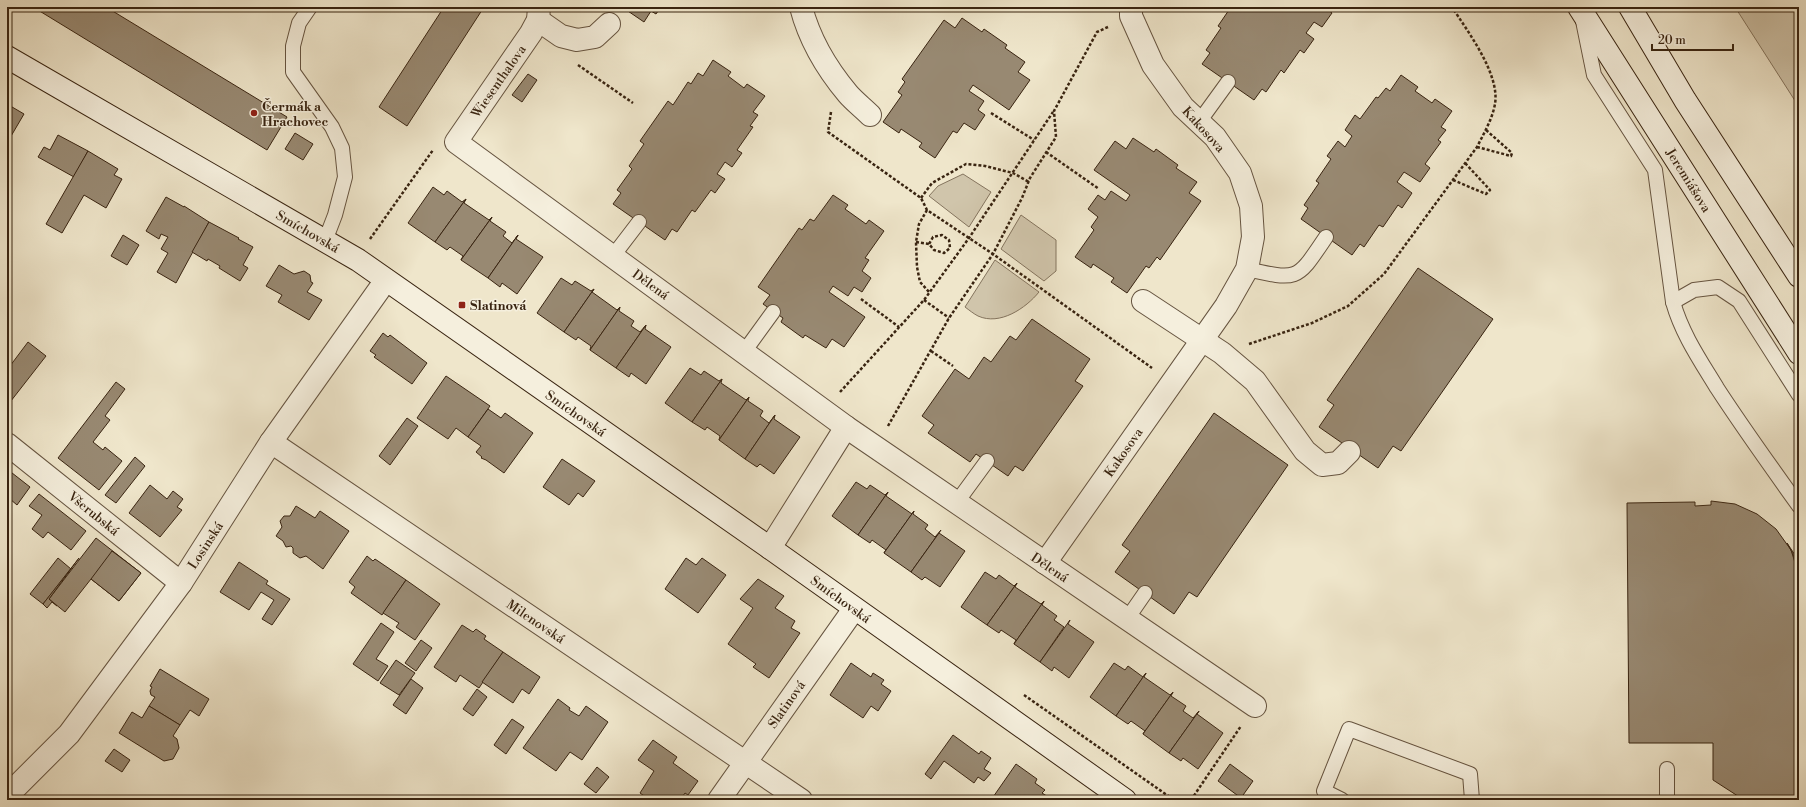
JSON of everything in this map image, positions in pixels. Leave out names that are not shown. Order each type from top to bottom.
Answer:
[{"type":"street","points":[[801,7],[803,17],[821,57],[848,94],[870,115]]},
{"type":"street","points":[[1630,7],[1686,100],[1799,276]]},
{"type":"street","name":"Jeremiášova","points":[[1580,9],[1799,353]]},
{"type":"street","name":"Kakosova","points":[[1045,563],[1226,306],[1247,269],[1253,237],[1251,206],[1240,174],[1215,137],[1183,107],[1153,65],[1131,11]]},
{"type":"street","name":"Wiesenthalova","points":[[456,142],[531,33],[539,13],[561,36],[577,40],[595,37],[609,24]]},
{"type":"street","name":"Smíchovská","points":[[7,58],[358,260],[770,548],[1125,800]]},
{"type":"street","name":"Dělená","points":[[456,142],[846,427],[1255,706]]},
{"type":"street","name":"Losinská","points":[[7,796],[69,734],[181,583],[270,442],[386,280]]},
{"type":"street","points":[[1143,301],[1222,353],[1255,381],[1305,451],[1322,465],[1338,463],[1349,452]]},
{"type":"street","points":[[770,548],[846,427]]},
{"type":"street","name":"Milenovská","points":[[270,442],[801,800]]},
{"type":"street","name":"Všerubská","points":[[7,444],[181,583]]},
{"type":"street","name":"Slatinová","points":[[719,800],[745,761],[854,609]]},
{"type":"lane","points":[[310,7],[299,23],[293,46],[293,72],[332,127],[342,148],[345,177],[335,215],[325,240]]},
{"type":"lane","points":[[1580,9],[1594,75],[1655,170],[1673,302],[1679,323],[1692,349],[1742,428],[1799,506]]},
{"type":"lane","points":[[1199,122],[1228,82]]},
{"type":"lane","points":[[613,256],[639,222]]},
{"type":"lane","points":[[1247,269],[1277,276],[1295,275],[1304,269],[1326,237]]},
{"type":"lane","points":[[1673,302],[1694,290],[1718,287],[1739,301],[1799,395]]},
{"type":"lane","points":[[744,352],[773,312]]},
{"type":"lane","points":[[957,502],[987,461]]},
{"type":"lane","points":[[1127,619],[1145,594]]},
{"type":"lane","points":[[1342,800],[1324,791],[1349,729],[1470,774],[1472,800]]},
{"type":"lane","points":[[1667,769],[1667,800]]},
{"type":"path","points":[[1222,353],[1312,323],[1348,306],[1384,274],[1477,147],[1489,126],[1495,103],[1493,80],[1480,52],[1452,7]]},
{"type":"path","points":[[824,410],[924,300],[969,238],[1054,111],[1097,32],[1131,11]]},
{"type":"path","points":[[576,64],[633,103]]},
{"type":"path","points":[[848,94],[832,108],[828,132],[921,198],[927,210],[993,254],[1172,382]]},
{"type":"path","points":[[876,447],[949,318],[993,254],[1022,198],[1028,182],[1056,137],[1054,111]]},
{"type":"path","points":[[991,113],[1034,140]]},
{"type":"path","points":[[1477,147],[1511,156],[1512,153],[1486,130]]},
{"type":"path","points":[[358,260],[371,238],[432,150],[456,142]]},
{"type":"path","points":[[1046,152],[1099,189]]},
{"type":"path","points":[[1453,180],[1486,194],[1490,190],[1465,163]]},
{"type":"path","points":[[921,198],[932,183],[966,164],[986,166],[1013,173],[1028,182]]},
{"type":"path","points":[[927,210],[919,224],[916,242],[920,282],[929,292]]},
{"type":"path","points":[[916,242],[929,244],[934,250],[944,253],[950,248],[949,240],[942,235],[933,237],[929,244]]},
{"type":"path","points":[[861,299],[898,327]]},
{"type":"path","points":[[924,300],[949,318]]},
{"type":"path","points":[[931,351],[952,366]]},
{"type":"path","points":[[1191,800],[1255,706]]},
{"type":"shaded area","points":[[1735,7],[1799,7],[1799,107]]},
{"type":"shaded area","points":[[963,174],[991,192],[969,227],[929,196],[938,186]]},
{"type":"shaded area","points":[[1021,215],[1056,240],[1056,271],[1044,281],[1001,249]]},
{"type":"shaded area","points":[[995,260],[1039,292],[1027,304],[1012,314],[995,319],[978,316],[965,307]]},
{"type":"building","points":[[33,7],[106,7],[287,117],[267,150]]},
{"type":"building","points":[[444,7],[484,7],[407,126],[379,107]]},
{"type":"building","points":[[622,7],[661,7],[656,14],[651,11],[644,22]]},
{"type":"building","points":[[1231,7],[1328,7],[1327,9],[1332,13],[1322,27],[1314,22],[1306,33],[1314,39],[1304,53],[1300,50],[1284,73],[1281,70],[1266,92],[1262,89],[1254,100],[1202,64],[1210,53],[1206,50],[1221,28],[1218,26]]},
{"type":"building","points":[[962,18],[982,32],[984,29],[1007,45],[1005,48],[1025,62],[1018,72],[1030,80],[1009,110],[973,85],[969,91],[984,101],[978,110],[985,115],[975,130],[964,123],[957,133],[953,131],[935,158],[919,147],[922,143],[901,129],[899,133],[883,122],[902,95],[898,92],[905,82],[902,79],[944,20],[955,28]]},
{"type":"building","points":[[713,60],[731,72],[728,76],[744,88],[747,84],[765,96],[753,112],[758,115],[750,126],[753,127],[737,150],[742,153],[732,167],[725,162],[717,174],[725,179],[715,193],[711,190],[695,212],[692,210],[677,232],[672,229],[665,240],[613,204],[621,193],[617,190],[632,169],[629,166],[644,144],[640,141],[668,101],[673,105],[688,82],[691,84],[698,73],[703,76]]},
{"type":"building","points":[[528,74],[537,80],[522,102],[512,95]]},
{"type":"building","points":[[1401,75],[1418,87],[1415,91],[1432,103],[1435,99],[1452,111],[1441,127],[1446,130],[1438,140],[1441,142],[1425,164],[1430,168],[1420,182],[1404,172],[1397,182],[1412,193],[1402,208],[1398,205],[1383,227],[1379,225],[1364,247],[1360,244],[1352,255],[1301,219],[1308,208],[1304,205],[1319,183],[1316,181],[1331,159],[1327,156],[1338,141],[1345,147],[1352,136],[1345,130],[1355,115],[1360,119],[1376,97],[1378,98],[1386,88],[1390,91]]},
{"type":"building","points":[[7,104],[24,114],[7,143]]},
{"type":"building","points":[[295,133],[313,144],[303,160],[285,149]]},
{"type":"building","points":[[58,135],[88,151],[74,177],[38,157],[44,147],[50,150]]},
{"type":"building","points":[[1133,138],[1154,152],[1156,149],[1178,165],[1176,168],[1197,182],[1189,193],[1201,201],[1160,260],[1157,257],[1149,268],[1146,266],[1127,293],[1111,282],[1114,278],[1093,264],[1091,268],[1075,257],[1094,230],[1091,227],[1098,217],[1088,209],[1098,195],[1105,200],[1111,191],[1126,201],[1130,195],[1094,170],[1115,141],[1126,149]]},
{"type":"building","points":[[88,151],[118,169],[114,175],[122,179],[106,208],[84,195],[62,233],[46,224]]},
{"type":"building","points":[[433,187],[444,195],[447,191],[462,202],[466,199],[435,242],[408,223]]},
{"type":"building","points":[[833,195],[848,205],[845,209],[866,224],[869,220],[884,231],[865,258],[869,260],[862,271],[871,278],[862,292],[854,287],[848,296],[833,286],[829,292],[865,317],[844,347],[832,339],[826,348],[805,335],[803,338],[781,322],[783,318],[763,304],[770,295],[758,287],[799,228],[802,230],[810,219],[814,221]]},
{"type":"building","points":[[166,197],[184,206],[209,222],[176,283],[157,272],[168,253],[161,249],[168,237],[161,234],[159,239],[146,231]]},
{"type":"building","points":[[466,199],[464,203],[489,220],[492,217],[461,260],[463,256],[450,247],[447,250],[435,242]]},
{"type":"building","points":[[492,217],[490,221],[506,232],[503,236],[512,243],[518,235],[488,278],[461,260]]},
{"type":"building","points":[[209,222],[253,247],[243,265],[248,268],[240,281],[219,268],[220,266],[208,259],[207,261],[192,252]]},
{"type":"building","points":[[123,235],[139,245],[127,265],[111,256]]},
{"type":"building","points":[[518,235],[516,239],[543,257],[517,294],[502,283],[500,287],[488,278]]},
{"type":"building","points":[[279,265],[294,274],[304,271],[310,275],[311,282],[313,283],[307,292],[322,300],[309,320],[278,302],[282,295],[266,286]]},
{"type":"building","points":[[1418,268],[1493,319],[1401,451],[1393,446],[1378,468],[1319,427],[1334,405],[1327,400]]},
{"type":"building","points":[[561,278],[572,285],[575,281],[591,291],[594,289],[564,332],[537,313]]},
{"type":"building","points":[[594,289],[592,292],[617,310],[620,307],[590,350],[591,346],[578,337],[576,340],[564,332]]},
{"type":"building","points":[[620,307],[619,311],[634,321],[631,326],[640,332],[646,325],[616,368],[590,350]]},
{"type":"building","points":[[1032,319],[1090,359],[1075,381],[1083,386],[1023,471],[1015,466],[1008,476],[976,454],[970,462],[928,433],[934,425],[922,416],[955,369],[969,379],[984,357],[991,362],[1010,336],[1016,340]]},
{"type":"building","points":[[646,325],[645,329],[671,347],[646,384],[631,373],[629,377],[616,368]]},
{"type":"building","points":[[383,333],[388,337],[390,335],[427,363],[412,384],[374,357],[376,355],[370,351]]},
{"type":"building","points":[[28,342],[46,356],[7,406],[7,370]]},
{"type":"building","points":[[690,368],[701,375],[704,371],[719,381],[722,379],[692,422],[665,403]]},
{"type":"building","points":[[446,376],[490,406],[468,437],[456,428],[448,439],[417,418]]},
{"type":"building","points":[[722,379],[721,383],[746,400],[749,397],[719,440],[720,436],[707,427],[705,430],[692,422]]},
{"type":"building","points":[[116,382],[125,389],[105,416],[110,420],[93,442],[103,450],[105,447],[122,461],[99,490],[58,458]]},
{"type":"building","points":[[749,397],[748,401],[763,411],[760,416],[769,423],[775,415],[745,459],[719,440]]},
{"type":"building","points":[[488,409],[501,418],[505,413],[533,433],[504,473],[481,458],[482,457],[476,452],[481,446],[468,437]]},
{"type":"building","points":[[1214,413],[1288,465],[1197,597],[1189,592],[1174,614],[1115,572],[1130,551],[1122,545]]},
{"type":"building","points":[[775,415],[774,419],[800,437],[774,474],[760,464],[757,467],[745,459]]},
{"type":"building","points":[[407,418],[418,426],[390,465],[379,456]]},
{"type":"building","points":[[135,457],[145,466],[116,503],[105,495]]},
{"type":"building","points":[[562,459],[595,481],[583,497],[578,493],[569,505],[543,487]]},
{"type":"building","points":[[7,469],[30,487],[17,505],[10,499],[7,502]]},
{"type":"building","points":[[856,482],[867,489],[870,485],[885,495],[888,492],[858,535],[832,516]]},
{"type":"building","points":[[150,485],[167,499],[173,491],[183,499],[177,507],[182,510],[160,537],[129,513]]},
{"type":"building","points":[[888,492],[886,496],[912,514],[884,553],[886,550],[872,540],[870,543],[858,535]]},
{"type":"building","points":[[39,494],[86,531],[71,550],[48,532],[43,538],[32,529],[42,515],[29,506]]},
{"type":"building","points":[[1711,501],[1735,504],[1757,514],[1776,529],[1791,550],[1798,572],[1799,800],[1744,800],[1713,780],[1713,743],[1629,743],[1627,503],[1695,502],[1695,506],[1711,505]]},
{"type":"building","points":[[296,506],[315,518],[320,511],[349,531],[323,569],[306,556],[300,558],[293,553],[293,548],[291,546],[286,547],[283,541],[276,536],[282,527],[280,521],[284,516],[290,516]]},
{"type":"building","points":[[914,511],[913,514],[928,525],[925,529],[935,537],[941,530],[911,572],[884,553]]},
{"type":"building","points":[[939,533],[965,551],[940,587],[925,577],[922,580],[911,572]]},
{"type":"building","points":[[96,538],[141,573],[119,601],[91,579],[65,612],[49,599]]},
{"type":"building","points":[[1787,543],[1799,561],[1799,577],[1793,554]]},
{"type":"building","points":[[112,551],[141,573],[119,601],[91,579]]},
{"type":"building","points":[[367,556],[373,561],[375,559],[406,580],[382,615],[351,593],[355,587],[349,582]]},
{"type":"building","points":[[58,558],[71,569],[43,604],[30,594]]},
{"type":"building","points":[[79,558],[49,599],[57,606],[52,602],[47,608],[43,604]]},
{"type":"building","points":[[686,558],[696,565],[702,558],[726,575],[698,613],[665,589]]},
{"type":"building","points":[[239,562],[268,581],[266,584],[290,599],[272,625],[262,619],[274,600],[261,592],[249,610],[220,592]]},
{"type":"building","points":[[985,572],[996,579],[999,575],[1014,586],[1017,583],[987,625],[961,607]]},
{"type":"building","points":[[758,579],[784,596],[775,608],[795,621],[791,628],[800,633],[769,678],[753,667],[756,664],[728,644],[753,608],[740,599]]},
{"type":"building","points":[[406,580],[440,604],[415,640],[396,627],[399,623],[383,613]]},
{"type":"building","points":[[1017,583],[1015,587],[1041,604],[1044,601],[1014,644],[1016,640],[1001,630],[999,633],[987,625]]},
{"type":"building","points":[[1044,601],[1042,605],[1057,616],[1054,620],[1064,627],[1040,662],[1014,644]]},
{"type":"building","points":[[1070,620],[1068,624],[1094,642],[1069,678],[1054,667],[1052,671],[1040,662]]},
{"type":"building","points":[[381,623],[394,632],[376,659],[388,666],[378,681],[353,664]]},
{"type":"building","points":[[462,625],[473,632],[476,629],[486,636],[484,639],[503,652],[479,688],[460,675],[456,682],[434,667]]},
{"type":"building","points":[[421,640],[432,648],[416,671],[405,663]]},
{"type":"building","points":[[503,652],[540,677],[529,694],[522,689],[513,703],[482,682]]},
{"type":"building","points":[[396,660],[415,673],[399,695],[380,683]]},
{"type":"building","points":[[851,663],[871,677],[873,673],[884,680],[881,684],[891,691],[878,711],[871,706],[863,718],[830,695]]},
{"type":"building","points":[[1114,663],[1125,670],[1128,666],[1143,677],[1146,673],[1116,716],[1090,697]]},
{"type":"building","points":[[160,669],[209,699],[199,716],[190,710],[180,725],[149,706],[155,697],[151,695],[150,691],[152,687],[150,686]]},
{"type":"building","points":[[1146,673],[1144,677],[1170,695],[1173,692],[1143,734],[1145,731],[1131,721],[1128,724],[1116,716]]},
{"type":"building","points":[[411,679],[423,688],[406,714],[393,705]]},
{"type":"building","points":[[477,689],[487,697],[473,716],[463,709]]},
{"type":"building","points":[[1173,692],[1171,696],[1186,706],[1183,711],[1193,718],[1199,711],[1169,753],[1143,734]]},
{"type":"building","points":[[558,699],[570,708],[569,710],[579,716],[586,706],[608,722],[582,760],[570,752],[556,771],[523,748]]},
{"type":"building","points":[[149,706],[180,725],[173,736],[177,739],[179,748],[173,759],[164,761],[119,733],[132,712],[142,718]]},
{"type":"building","points":[[1199,711],[1197,714],[1223,733],[1198,769],[1183,758],[1181,761],[1169,753]]},
{"type":"building","points":[[512,719],[524,727],[506,754],[494,745]]},
{"type":"building","points":[[953,735],[979,754],[981,751],[991,758],[984,769],[991,773],[984,781],[978,777],[974,783],[944,761],[931,779],[925,774]]},
{"type":"building","points":[[653,740],[677,757],[673,763],[698,781],[688,795],[685,793],[680,800],[650,800],[640,793],[654,771],[638,760]]},
{"type":"building","points":[[114,749],[130,760],[122,772],[105,761]]},
{"type":"building","points":[[1016,764],[1037,779],[1035,783],[1045,790],[1042,793],[1053,800],[991,800]]},
{"type":"building","points":[[1230,764],[1253,781],[1241,798],[1218,781]]},
{"type":"building","points":[[597,767],[609,777],[596,793],[584,784]]},
{"type":"place","name":"Čermák a Hrachovec","points":[[254,113]]},
{"type":"place","name":"Slatinová","points":[[462,305]]}]
